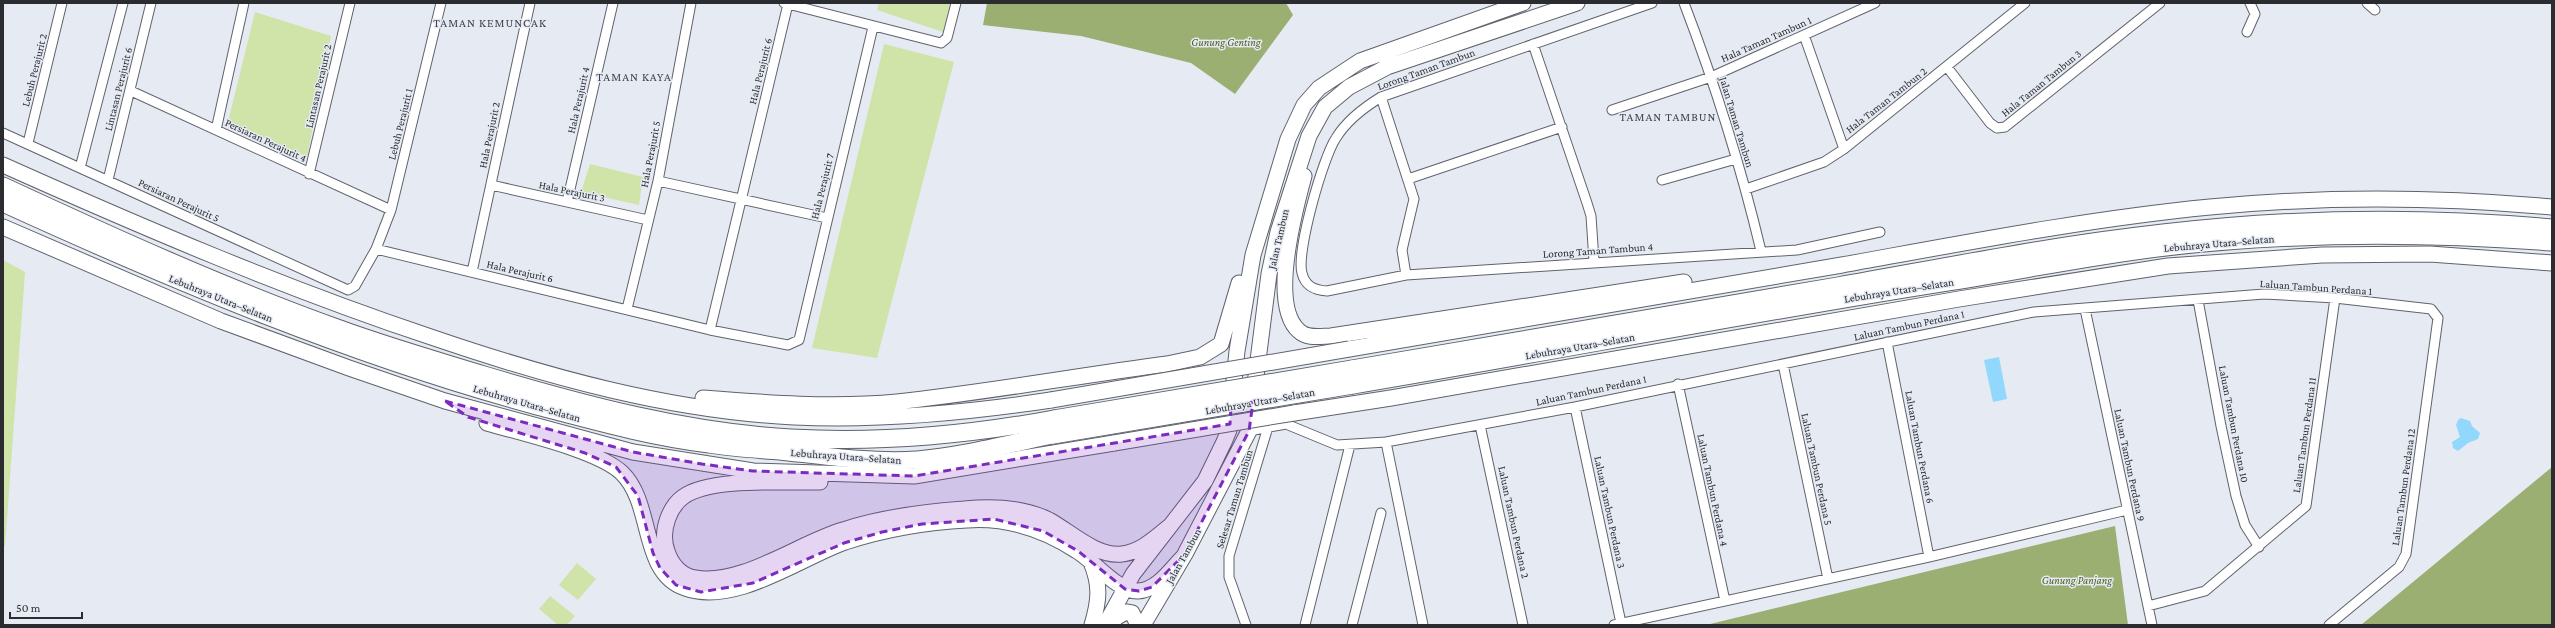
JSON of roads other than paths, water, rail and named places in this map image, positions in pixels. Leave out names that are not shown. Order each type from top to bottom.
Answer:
[{"type":"highway","name":"Lebuhraya Utara–Selatan","points":[[3,186],[200,274],[340,329],[565,399],[658,422],[790,438],[854,439],[1053,427],[1353,377],[2158,248],[2251,239],[2388,233],[2473,236],[2552,242]]},
{"type":"highway","name":"Lebuhraya Utara–Selatan","points":[[3,203],[128,260],[273,318],[410,368],[496,395],[614,426],[708,444],[860,459],[916,460],[959,454],[1053,427]]},
{"type":"highway","name":"Lebuhraya Utara–Selatan","points":[[1353,377],[1890,276],[2161,233],[2233,226],[2328,221],[2468,222],[2552,228]]},
{"type":"main road","name":"Jalan Tambun","points":[[1105,625],[1133,574],[1205,481],[1219,457],[1229,430],[1237,351],[1253,255],[1288,139],[1304,105],[1319,88],[1360,61],[1523,3]]},
{"type":"main road","name":"Jalan Tambun","points":[[1143,625],[1184,555],[1249,431],[1267,289],[1278,232],[1308,136],[1325,107],[1337,96],[1365,77],[1409,59],[1577,3]]},
{"type":"main road","points":[[1308,136],[1309,159],[1290,235],[1284,286],[1294,324],[1299,331],[1308,336],[1331,336],[1815,262],[1846,264]]},
{"type":"main road","points":[[3,165],[267,280],[351,311],[553,376],[652,399],[726,411],[794,417],[856,418],[932,415],[1051,400],[2116,219],[2212,207],[2301,201],[2407,199],[2496,202],[2552,207]]},
{"type":"main road","points":[[3,227],[221,321],[446,401],[633,452],[694,462],[753,471],[914,476]]},
{"type":"main road","points":[[1170,526],[1143,547],[1123,554],[1113,554],[1091,546],[1047,520],[1016,510],[993,507],[920,513],[878,520],[841,530],[747,571],[705,579],[683,574],[669,558],[666,548],[665,527],[676,505],[683,497],[711,486],[876,482],[1391,398],[1967,298],[2168,266],[2252,258],[2330,255],[2430,254],[2552,263]]},
{"type":"main road","points":[[652,399],[692,397],[775,404],[896,402],[1167,364],[1200,357],[1221,344],[1228,326],[1242,273],[1253,255]]},
{"type":"main road","points":[[446,401],[468,417],[606,460],[616,467],[631,483],[638,496],[646,520],[653,553],[660,568],[676,585],[701,592],[733,588],[782,571],[844,543],[882,532],[922,524],[968,520],[994,519],[1043,532],[1090,560],[1125,589],[1138,591],[1152,587],[1162,580],[1184,555]]},
{"type":"main road","points":[[1090,560],[1099,586],[1099,599],[1092,625]]},
{"type":"main road","points":[[1109,625],[1117,617],[1126,612],[1132,613],[1138,625]]},
{"type":"street","name":"Lebuh Perajurit 2","points":[[28,143],[62,3]]},
{"type":"street","name":"Lintasan Perajurit 6","points":[[80,168],[123,3]]},
{"type":"street","name":"Lintasan Perajurit 6","points":[[108,180],[131,91],[151,3]]},
{"type":"street","points":[[216,130],[244,3]]},
{"type":"street","name":"Lintasan Perajurit 2","points":[[309,174],[350,3]]},
{"type":"street","name":"Lebuh Perajurit 1","points":[[376,249],[392,210],[441,3]]},
{"type":"street","name":"Hala Perajurit 2","points":[[472,272],[530,3]]},
{"type":"street","name":"Hala Perajurit 4","points":[[566,202],[613,3]]},
{"type":"street","name":"Hala Perajurit 5","points":[[627,309],[658,181],[691,3]]},
{"type":"street","points":[[786,4],[938,43],[944,42],[947,38],[956,3]]},
{"type":"street","name":"Lorong Taman Tambun","points":[[1316,290],[1304,278],[1301,265],[1321,175],[1330,148],[1343,128],[1358,112],[1381,97],[1652,3]]},
{"type":"street","name":"Jalan Taman Tambun","points":[[1684,3],[1711,77],[1746,189],[1760,251]]},
{"type":"street","name":"Hala Taman Tambun 1","points":[[1612,110],[1711,77],[1875,3]]},
{"type":"street","name":"Hala Taman Tambun 2","points":[[1746,189],[1824,162],[1844,149],[2025,3]]},
{"type":"street","name":"Hala Taman Tambun 3","points":[[1947,67],[1990,123],[1997,128],[2005,127],[2160,3]]},
{"type":"street","points":[[2247,32],[2255,14],[2250,3]]},
{"type":"street","points":[[2367,3],[2375,10]]},
{"type":"street","name":"Hala Perajurit 6","points":[[710,330],[786,4]]},
{"type":"street","name":"Hala Perajurit 7","points":[[788,345],[799,340],[873,27]]},
{"type":"street","points":[[1804,35],[1844,149]]},
{"type":"street","points":[[1533,44],[1591,216],[1594,261]]},
{"type":"street","name":"Persiaran Perajurit 4","points":[[131,91],[309,174],[392,210]]},
{"type":"street","points":[[1381,97],[1414,199],[1402,250],[1406,275]]},
{"type":"street","points":[[1408,179],[1562,127]]},
{"type":"street","name":"Persiaran Perajurit 5","points":[[3,133],[28,143],[346,289],[351,289],[355,286],[376,249]]},
{"type":"street","points":[[1662,180],[1736,159]]},
{"type":"street","points":[[658,181],[741,201],[827,218]]},
{"type":"street","name":"Hala Perajurit 3","points":[[491,185],[648,220]]},
{"type":"street","name":"Lorong Taman Tambun 4","points":[[1316,290],[1327,291],[1406,275],[1594,261],[1798,250],[1880,232]]},
{"type":"street","name":"Hala Perajurit 6","points":[[376,249],[710,330],[788,345]]},
{"type":"street","name":"Laluan Tambun Perdana 1","points":[[1249,431],[1286,424],[1337,445],[1386,442],[1575,407],[1678,384],[1783,364],[2034,312],[2264,294],[2335,298],[2427,308],[2434,312],[2438,318]]},
{"type":"street","name":"Laluan Tambun Perdana 11","points":[[2148,606],[2205,591],[2260,547],[2306,506],[2335,298]]},
{"type":"street","name":"Laluan Tambun Perdana 10","points":[[2198,300],[2221,426],[2236,496],[2245,525],[2260,547]]},
{"type":"street","name":"Laluan Tambun Perdana 9","points":[[2085,309],[2152,625]]},
{"type":"street","name":"Laluan Tambun Perdana 12","points":[[2329,625],[2399,567],[2406,554],[2438,318]]},
{"type":"street","name":"Laluan Tambun Perdana 6","points":[[1887,342],[1930,557]]},
{"type":"street","name":"Laluan Tambun Perdana 5","points":[[1783,364],[1828,579]]},
{"type":"street","name":"Laluan Tambun Perdana 4","points":[[1678,384],[1725,601]]},
{"type":"street","name":"Laluan Tambun Perdana 3","points":[[1575,407],[1618,624]]},
{"type":"street","name":"Laluan Tambun Perdana 2","points":[[1480,425],[1523,625]]},
{"type":"street","name":"Selesar Taman Tambun","points":[[1246,625],[1229,577],[1229,556],[1268,427]]},
{"type":"street","points":[[1386,442],[1423,625]]},
{"type":"street","points":[[1304,625],[1350,445]]},
{"type":"street","points":[[1618,624],[1930,557],[2127,510]]},
{"type":"street","points":[[1352,625],[1380,513]]},
{"type":"water","points":[[1999,357],[2007,399],[1993,402],[1984,360]]},
{"type":"water","points":[[2461,418],[2470,421],[2472,426],[2480,433],[2478,439],[2468,443],[2458,451],[2453,448],[2452,442],[2460,437],[2456,425],[2458,420]]},
{"type":"district","name":"TAMAN KEMUNCAK","points":[[490,23]]},
{"type":"district","name":"TAMAN KAYA","points":[[634,77]]},
{"type":"district","name":"TAMAN TAMBUN","points":[[1668,117]]},
{"type":"park label","name":"Gunung Genting","points":[[1226,42]]},
{"type":"park label","name":"Gunung Panjang","points":[[2077,580]]}]
